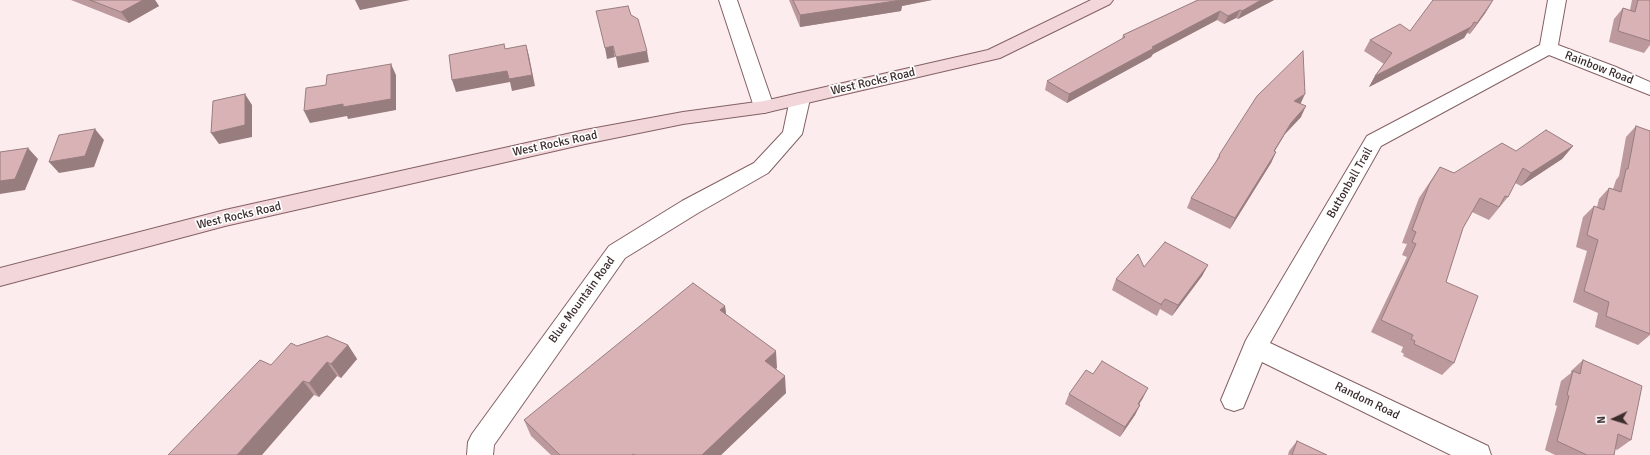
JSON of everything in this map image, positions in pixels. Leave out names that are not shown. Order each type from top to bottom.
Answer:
[{"type":"main road","name":"West Rocks Road","points":[[0,277],[225,218],[585,136],[683,118],[764,107],[994,54],[1104,0]]},
{"type":"street","points":[[1548,48],[1557,0]]},
{"type":"street","points":[[734,1],[764,107]]},
{"type":"street","name":"Rainbow Road","points":[[1548,48],[1609,71],[1650,89]]},
{"type":"street","name":"Buttonball Trail","points":[[1234,400],[1255,347],[1374,141],[1548,48]]},
{"type":"street","name":"Blue Mountain Road","points":[[480,455],[481,442],[617,252],[690,207],[762,168],[792,134],[800,99]]},
{"type":"street","name":"Random Road","points":[[1255,347],[1478,455]]},
{"type":"building","points":[[90,0],[143,0],[121,12]]},
{"type":"building","points":[[793,0],[902,0],[800,15]]},
{"type":"building","points":[[1198,0],[1261,0],[1242,11],[1240,10],[1228,16],[1220,11],[1152,47],[1154,48],[1069,94],[1047,81],[1125,37],[1123,35]]},
{"type":"building","points":[[1433,0],[1493,0],[1477,23],[1474,22],[1471,27],[1375,76],[1392,53],[1370,40],[1400,24],[1410,31]]},
{"type":"building","points":[[1638,0],[1650,0],[1650,41],[1618,31],[1623,8],[1635,12]]},
{"type":"building","points":[[628,6],[631,15],[638,19],[647,51],[616,57],[613,46],[605,48],[596,11]]},
{"type":"building","points":[[504,44],[505,49],[526,45],[532,75],[509,79],[507,71],[452,80],[449,55]]},
{"type":"building","points":[[1303,51],[1305,94],[1294,101],[1306,106],[1291,123],[1274,151],[1276,152],[1235,218],[1191,198],[1220,156],[1219,155],[1257,96]]},
{"type":"building","points":[[391,64],[391,99],[343,107],[343,104],[304,111],[306,88],[326,85],[327,75]]},
{"type":"building","points":[[245,94],[245,125],[211,133],[213,101]]},
{"type":"building","points":[[1636,126],[1650,131],[1650,334],[1606,316],[1609,302],[1584,291],[1598,240],[1587,235],[1594,206],[1604,210],[1609,188],[1621,192],[1626,169],[1628,169]]},
{"type":"building","points":[[95,129],[85,156],[49,162],[59,135]]},
{"type":"building","points":[[1546,130],[1573,146],[1531,173],[1523,168],[1508,197],[1505,196],[1499,207],[1480,198],[1463,228],[1446,282],[1478,296],[1454,363],[1414,344],[1415,341],[1411,339],[1413,335],[1381,320],[1416,244],[1412,242],[1416,232],[1412,230],[1429,185],[1440,167],[1454,173],[1502,143],[1516,151]]},
{"type":"building","points":[[28,148],[15,179],[0,181],[0,152]]},
{"type":"building","points":[[1165,242],[1208,265],[1178,305],[1165,299],[1161,304],[1162,305],[1116,279],[1138,254],[1144,267]]},
{"type":"building","points":[[693,283],[725,306],[720,310],[776,351],[765,361],[785,376],[702,455],[560,455],[524,420]]},
{"type":"building","points":[[327,336],[348,345],[331,364],[327,362],[309,383],[303,381],[237,455],[168,455],[260,360],[271,365],[291,343],[297,346]]},
{"type":"building","points":[[1583,360],[1642,386],[1631,440],[1618,434],[1614,455],[1587,455],[1557,441],[1569,396],[1567,395],[1573,371],[1580,374]]},
{"type":"building","points":[[1102,361],[1148,388],[1138,404],[1140,405],[1125,427],[1069,394],[1086,370],[1093,374]]},
{"type":"building","points":[[1297,441],[1327,455],[1292,455]]}]
